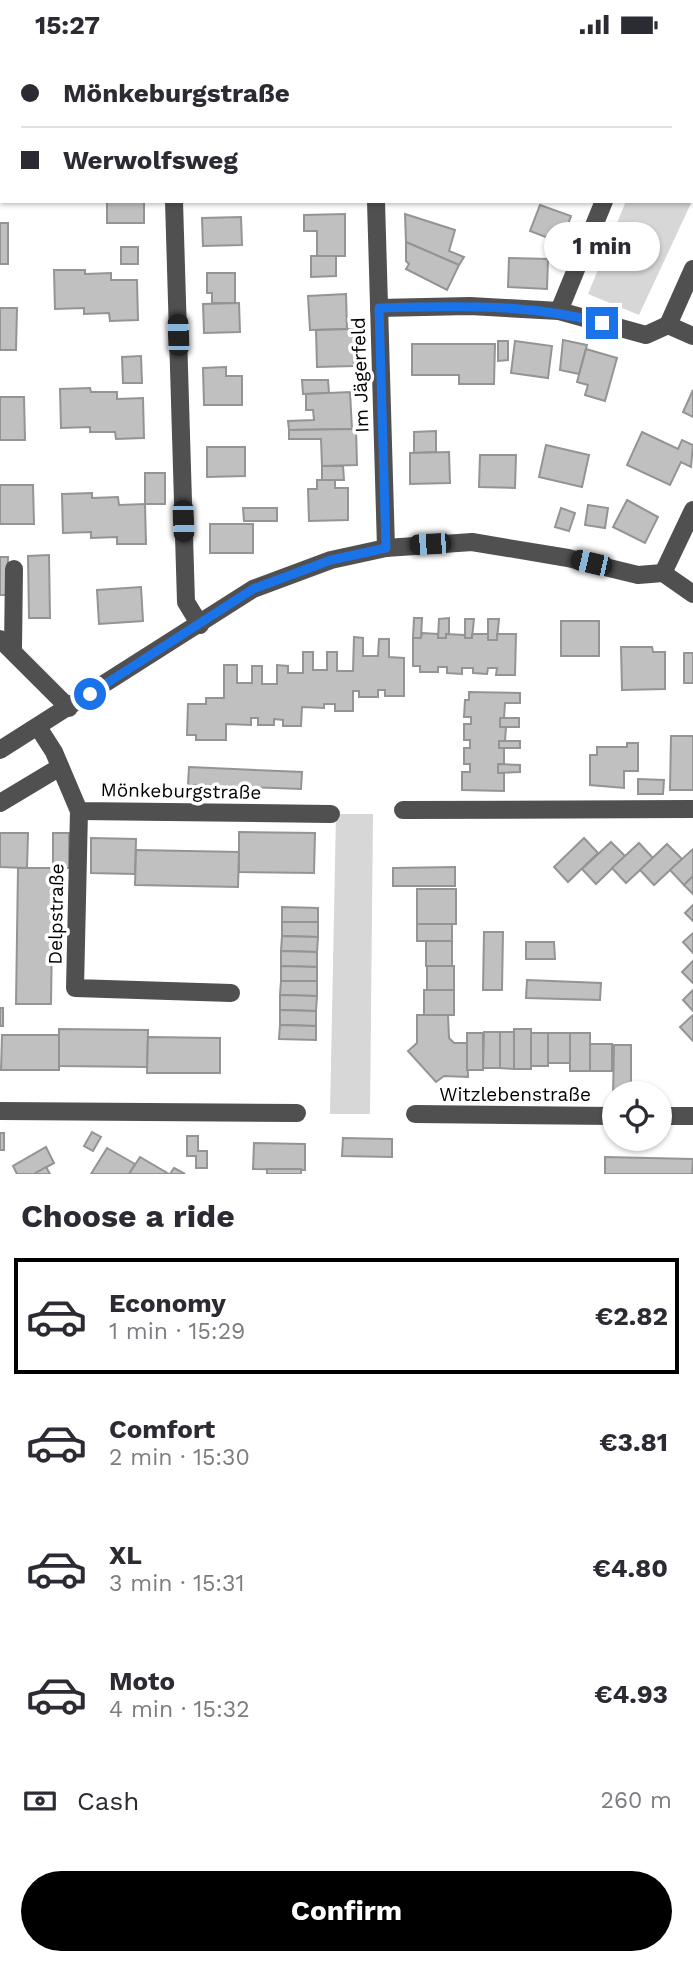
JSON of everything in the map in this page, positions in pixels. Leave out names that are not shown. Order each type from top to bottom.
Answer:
[{"type":"street","points":[[174,203],[186,602],[200,625]]},
{"type":"street","name":"Im Jägerfeld","points":[[376,203],[386,548]]},
{"type":"street","points":[[559,311],[603,203]]},
{"type":"street","points":[[379,308],[470,306],[559,311],[646,335],[668,325],[693,268]]},
{"type":"street","points":[[668,325],[693,336]]},
{"type":"street","points":[[663,573],[693,510]]},
{"type":"street","points":[[0,750],[253,589],[331,560],[386,548],[472,542],[568,558],[638,575],[663,573],[693,594]]},
{"type":"street","points":[[14,569],[6,644],[69,708]]},
{"type":"street","name":"Mönkeburgstraße","points":[[38,727],[60,767],[79,811],[331,814]]},
{"type":"street","points":[[0,803],[60,767]]},
{"type":"street","points":[[403,810],[693,809]]},
{"type":"street","name":"Delpstraße","points":[[79,811],[75,988],[231,993]]},
{"type":"street","points":[[0,1111],[297,1113]]},
{"type":"street","name":"Witzlebenstraße","points":[[415,1114],[602,1116]]},
{"type":"street","points":[[672,1116],[693,1117]]},
{"type":"shaded area","points":[[625,203],[691,203],[639,315],[588,294]]},
{"type":"shaded area","points":[[336,814],[373,814],[370,1114],[330,1114]]},
{"type":"building","points":[[107,203],[144,203],[144,223],[107,223]]},
{"type":"building","points":[[540,205],[571,216],[561,243],[530,231]]},
{"type":"building","points":[[345,214],[345,256],[317,256],[317,231],[304,231],[304,215]]},
{"type":"building","points":[[405,214],[455,230],[449,251],[464,257],[459,265],[406,242]]},
{"type":"building","points":[[241,217],[242,245],[203,246],[202,218]]},
{"type":"building","points":[[0,223],[8,223],[8,264],[0,264]]},
{"type":"building","points":[[406,242],[459,265],[447,290],[406,269],[409,264],[406,261]]},
{"type":"building","points":[[121,247],[138,247],[138,264],[121,264]]},
{"type":"building","points":[[311,256],[336,256],[336,276],[311,277]]},
{"type":"building","points":[[509,258],[548,259],[547,289],[508,287]]},
{"type":"building","points":[[54,270],[85,270],[85,274],[111,273],[111,280],[137,280],[138,320],[110,321],[109,313],[84,314],[84,308],[55,309]]},
{"type":"building","points":[[207,273],[235,273],[235,303],[212,303],[212,293],[207,293]]},
{"type":"building","points":[[346,294],[347,329],[310,330],[308,296]]},
{"type":"building","points":[[239,303],[240,332],[204,333],[203,304]]},
{"type":"building","points":[[0,308],[17,308],[16,350],[0,350]]},
{"type":"building","points":[[353,329],[354,366],[317,367],[316,330]]},
{"type":"building","points":[[563,340],[587,345],[579,374],[560,370]]},
{"type":"building","points":[[498,341],[508,341],[508,360],[498,361]]},
{"type":"building","points":[[515,341],[552,346],[548,378],[511,373]]},
{"type":"building","points":[[412,344],[495,344],[494,384],[459,384],[459,375],[412,375]]},
{"type":"building","points":[[586,349],[617,358],[605,401],[585,395],[588,385],[577,382]]},
{"type":"building","points":[[141,356],[142,383],[123,383],[122,357]]},
{"type":"building","points":[[226,367],[226,376],[242,376],[242,405],[204,405],[203,368]]},
{"type":"building","points":[[302,380],[328,380],[329,393],[303,394]]},
{"type":"building","points":[[90,388],[91,392],[117,392],[117,399],[143,398],[144,438],[116,439],[115,432],[90,432],[90,427],[61,428],[60,389]]},
{"type":"building","points":[[693,390],[693,417],[683,412]]},
{"type":"building","points":[[350,392],[352,429],[289,430],[288,421],[314,420],[313,410],[306,410],[306,394]]},
{"type":"building","points":[[0,397],[24,397],[25,440],[0,440]]},
{"type":"building","points":[[356,429],[357,465],[322,466],[321,439],[289,439],[289,430]]},
{"type":"building","points":[[436,431],[436,452],[414,453],[414,432]]},
{"type":"building","points":[[642,432],[678,449],[682,440],[693,445],[691,467],[681,462],[670,485],[627,465]]},
{"type":"building","points":[[546,445],[589,455],[582,487],[539,477]]},
{"type":"building","points":[[207,447],[245,447],[245,476],[207,477]]},
{"type":"building","points":[[449,452],[450,483],[410,484],[410,453]]},
{"type":"building","points":[[480,455],[516,455],[515,488],[479,487]]},
{"type":"building","points":[[322,466],[343,466],[344,480],[322,480]]},
{"type":"building","points":[[145,473],[165,473],[165,504],[145,504]]},
{"type":"building","points":[[317,480],[335,480],[335,488],[348,488],[348,520],[309,521],[308,489],[317,489]]},
{"type":"building","points":[[0,485],[33,485],[34,524],[0,524]]},
{"type":"building","points":[[92,493],[92,498],[118,497],[119,505],[145,504],[146,544],[117,544],[117,537],[91,538],[91,532],[63,533],[62,494]]},
{"type":"building","points":[[627,500],[658,517],[645,543],[613,527]]},
{"type":"building","points":[[588,505],[608,508],[605,528],[585,525]]},
{"type":"building","points":[[243,508],[277,508],[277,521],[244,521]]},
{"type":"building","points":[[561,508],[575,513],[569,531],[555,527]]},
{"type":"building","points":[[210,524],[253,524],[253,553],[210,553]]},
{"type":"building","points":[[49,555],[50,618],[29,618],[28,556]]},
{"type":"building","points":[[0,557],[8,557],[7,595],[0,595]]},
{"type":"building","points":[[141,587],[143,621],[99,624],[97,590]]},
{"type":"building","points":[[414,618],[422,618],[421,638],[413,638]]},
{"type":"building","points":[[449,618],[449,634],[446,634],[446,638],[438,638],[439,619]]},
{"type":"building","points":[[465,619],[474,619],[472,638],[465,638]]},
{"type":"building","points":[[488,619],[499,619],[497,640],[488,640]]},
{"type":"building","points":[[561,621],[599,621],[599,656],[561,656]]},
{"type":"building","points":[[422,633],[438,634],[438,638],[446,638],[446,634],[472,638],[472,634],[488,634],[488,640],[497,640],[497,634],[516,634],[515,675],[496,675],[497,668],[488,668],[487,674],[473,673],[473,668],[462,668],[462,674],[447,673],[447,667],[438,667],[438,672],[420,672],[420,666],[413,666],[413,638],[421,638]]},
{"type":"building","points":[[354,637],[363,638],[363,656],[378,656],[379,639],[389,639],[389,657],[404,658],[404,696],[385,696],[385,690],[378,690],[378,697],[359,697],[359,691],[353,691],[353,711],[335,711],[335,704],[324,704],[324,708],[302,707],[301,726],[283,726],[283,720],[274,719],[274,725],[258,725],[258,718],[251,718],[251,725],[226,724],[226,740],[196,740],[196,735],[187,735],[188,704],[206,704],[206,698],[224,698],[224,665],[237,665],[237,683],[252,683],[252,666],[262,666],[262,684],[277,684],[277,665],[288,666],[288,673],[303,673],[303,652],[313,652],[313,670],[327,670],[327,652],[337,652],[337,671],[353,671]]},
{"type":"building","points":[[621,647],[652,647],[653,652],[665,652],[665,689],[622,690]]},
{"type":"building","points":[[684,653],[693,653],[693,683],[684,683]]},
{"type":"building","points":[[469,692],[520,693],[520,703],[505,703],[504,718],[500,718],[500,727],[506,727],[505,741],[499,741],[499,748],[504,748],[504,764],[498,764],[498,773],[504,773],[504,791],[462,790],[462,772],[470,772],[470,764],[464,764],[464,748],[470,748],[470,740],[464,740],[464,724],[471,724],[471,717],[464,717],[465,700],[469,700]]},
{"type":"building","points":[[500,718],[519,718],[519,727],[500,727]]},
{"type":"building","points":[[671,736],[693,736],[693,790],[670,790]]},
{"type":"building","points":[[499,741],[520,741],[520,748],[499,748]]},
{"type":"building","points":[[627,743],[638,743],[638,771],[624,771],[624,788],[590,785],[590,755],[597,755],[597,747],[627,747]]},
{"type":"building","points":[[498,764],[520,765],[520,772],[498,773]]},
{"type":"building","points":[[189,767],[302,772],[301,789],[188,785]]},
{"type":"building","points":[[638,779],[664,780],[663,794],[638,794]]},
{"type":"building","points":[[239,832],[315,833],[314,873],[239,872]]},
{"type":"building","points":[[0,833],[28,833],[27,868],[0,867]]},
{"type":"building","points":[[53,833],[69,833],[69,868],[53,868]]},
{"type":"building","points":[[91,838],[136,839],[135,874],[91,873]]},
{"type":"building","points":[[584,838],[598,853],[568,882],[554,867]]},
{"type":"building","points":[[611,842],[625,856],[596,884],[582,869]]},
{"type":"building","points":[[639,843],[653,858],[626,883],[612,868]]},
{"type":"building","points":[[667,844],[682,859],[654,885],[640,870]]},
{"type":"building","points":[[693,849],[693,876],[684,885],[670,870]]},
{"type":"building","points":[[136,850],[239,852],[238,887],[135,885]]},
{"type":"building","points":[[455,867],[455,886],[393,886],[393,868]]},
{"type":"building","points":[[18,868],[53,868],[51,1004],[16,1004]]},
{"type":"building","points":[[693,876],[693,894],[684,885]]},
{"type":"building","points":[[417,889],[456,889],[456,924],[417,924]]},
{"type":"building","points":[[693,905],[693,921],[685,913]]},
{"type":"building","points":[[282,907],[318,908],[318,922],[282,922]]},
{"type":"building","points":[[282,922],[318,922],[318,937],[282,936]]},
{"type":"building","points":[[417,924],[452,924],[452,941],[417,941]]},
{"type":"building","points":[[484,932],[503,932],[502,990],[483,990]]},
{"type":"building","points":[[693,933],[693,953],[683,942]]},
{"type":"building","points":[[282,936],[318,937],[317,952],[281,951]]},
{"type":"building","points":[[426,941],[452,941],[452,966],[426,966]]},
{"type":"building","points":[[526,942],[554,942],[555,959],[526,959]]},
{"type":"building","points":[[281,951],[317,952],[317,967],[281,966]]},
{"type":"building","points":[[693,961],[693,983],[682,972]]},
{"type":"building","points":[[281,966],[317,967],[317,981],[281,981]]},
{"type":"building","points":[[427,966],[454,966],[454,990],[427,990]]},
{"type":"building","points":[[527,980],[601,983],[600,1000],[526,998]]},
{"type":"building","points":[[281,981],[317,981],[317,996],[280,995]]},
{"type":"building","points":[[424,990],[454,990],[454,1015],[424,1015]]},
{"type":"building","points":[[693,990],[693,1011],[683,1000]]},
{"type":"building","points":[[280,995],[317,996],[316,1011],[280,1010]]},
{"type":"building","points":[[0,1008],[3,1008],[3,1026],[0,1026]]},
{"type":"building","points":[[280,1010],[316,1011],[316,1026],[280,1025]]},
{"type":"building","points":[[417,1015],[448,1015],[449,1038],[454,1043],[467,1043],[468,1077],[444,1076],[436,1082],[408,1051],[417,1043]]},
{"type":"building","points":[[693,1015],[693,1041],[680,1027]]},
{"type":"building","points":[[280,1025],[316,1026],[316,1040],[279,1039]]},
{"type":"building","points":[[59,1029],[148,1030],[147,1067],[59,1066]]},
{"type":"building","points":[[514,1029],[531,1029],[531,1069],[514,1069]]},
{"type":"building","points":[[484,1032],[500,1032],[500,1068],[483,1068]]},
{"type":"building","points":[[500,1032],[514,1032],[514,1069],[500,1068]]},
{"type":"building","points":[[467,1033],[483,1033],[483,1070],[467,1070]]},
{"type":"building","points":[[531,1033],[548,1033],[548,1066],[531,1066]]},
{"type":"building","points":[[548,1033],[570,1033],[570,1063],[548,1063]]},
{"type":"building","points":[[570,1033],[590,1033],[590,1071],[570,1071]]},
{"type":"building","points":[[2,1035],[59,1035],[59,1070],[1,1070]]},
{"type":"building","points":[[148,1037],[220,1038],[220,1073],[147,1073]]},
{"type":"building","points":[[590,1044],[612,1044],[612,1071],[590,1071]]},
{"type":"building","points":[[614,1045],[631,1045],[631,1081],[613,1081]]},
{"type":"building","points":[[92,1132],[101,1137],[93,1151],[84,1146]]},
{"type":"building","points":[[0,1133],[4,1133],[4,1150],[0,1150]]},
{"type":"building","points":[[187,1136],[198,1136],[198,1151],[207,1151],[207,1168],[196,1168],[196,1156],[187,1156]]},
{"type":"building","points":[[343,1138],[392,1139],[392,1157],[342,1156]]},
{"type":"building","points":[[254,1143],[305,1144],[305,1170],[253,1169]]},
{"type":"building","points":[[46,1147],[54,1163],[34,1174],[17,1174],[13,1166]]},
{"type":"building","points":[[107,1148],[135,1164],[129,1174],[91,1174]]},
{"type":"building","points":[[140,1157],[169,1174],[129,1174]]},
{"type":"building","points":[[605,1157],[693,1159],[692,1174],[605,1174]]},
{"type":"building","points":[[46,1167],[50,1174],[34,1174]]},
{"type":"building","points":[[174,1168],[185,1174],[170,1174]]},
{"type":"building","points":[[267,1169],[301,1169],[301,1174],[267,1174]]},
{"type":"route","points":[[90,694],[253,589],[331,560],[386,548],[379,308],[470,306],[559,311],[602,323]]}]
